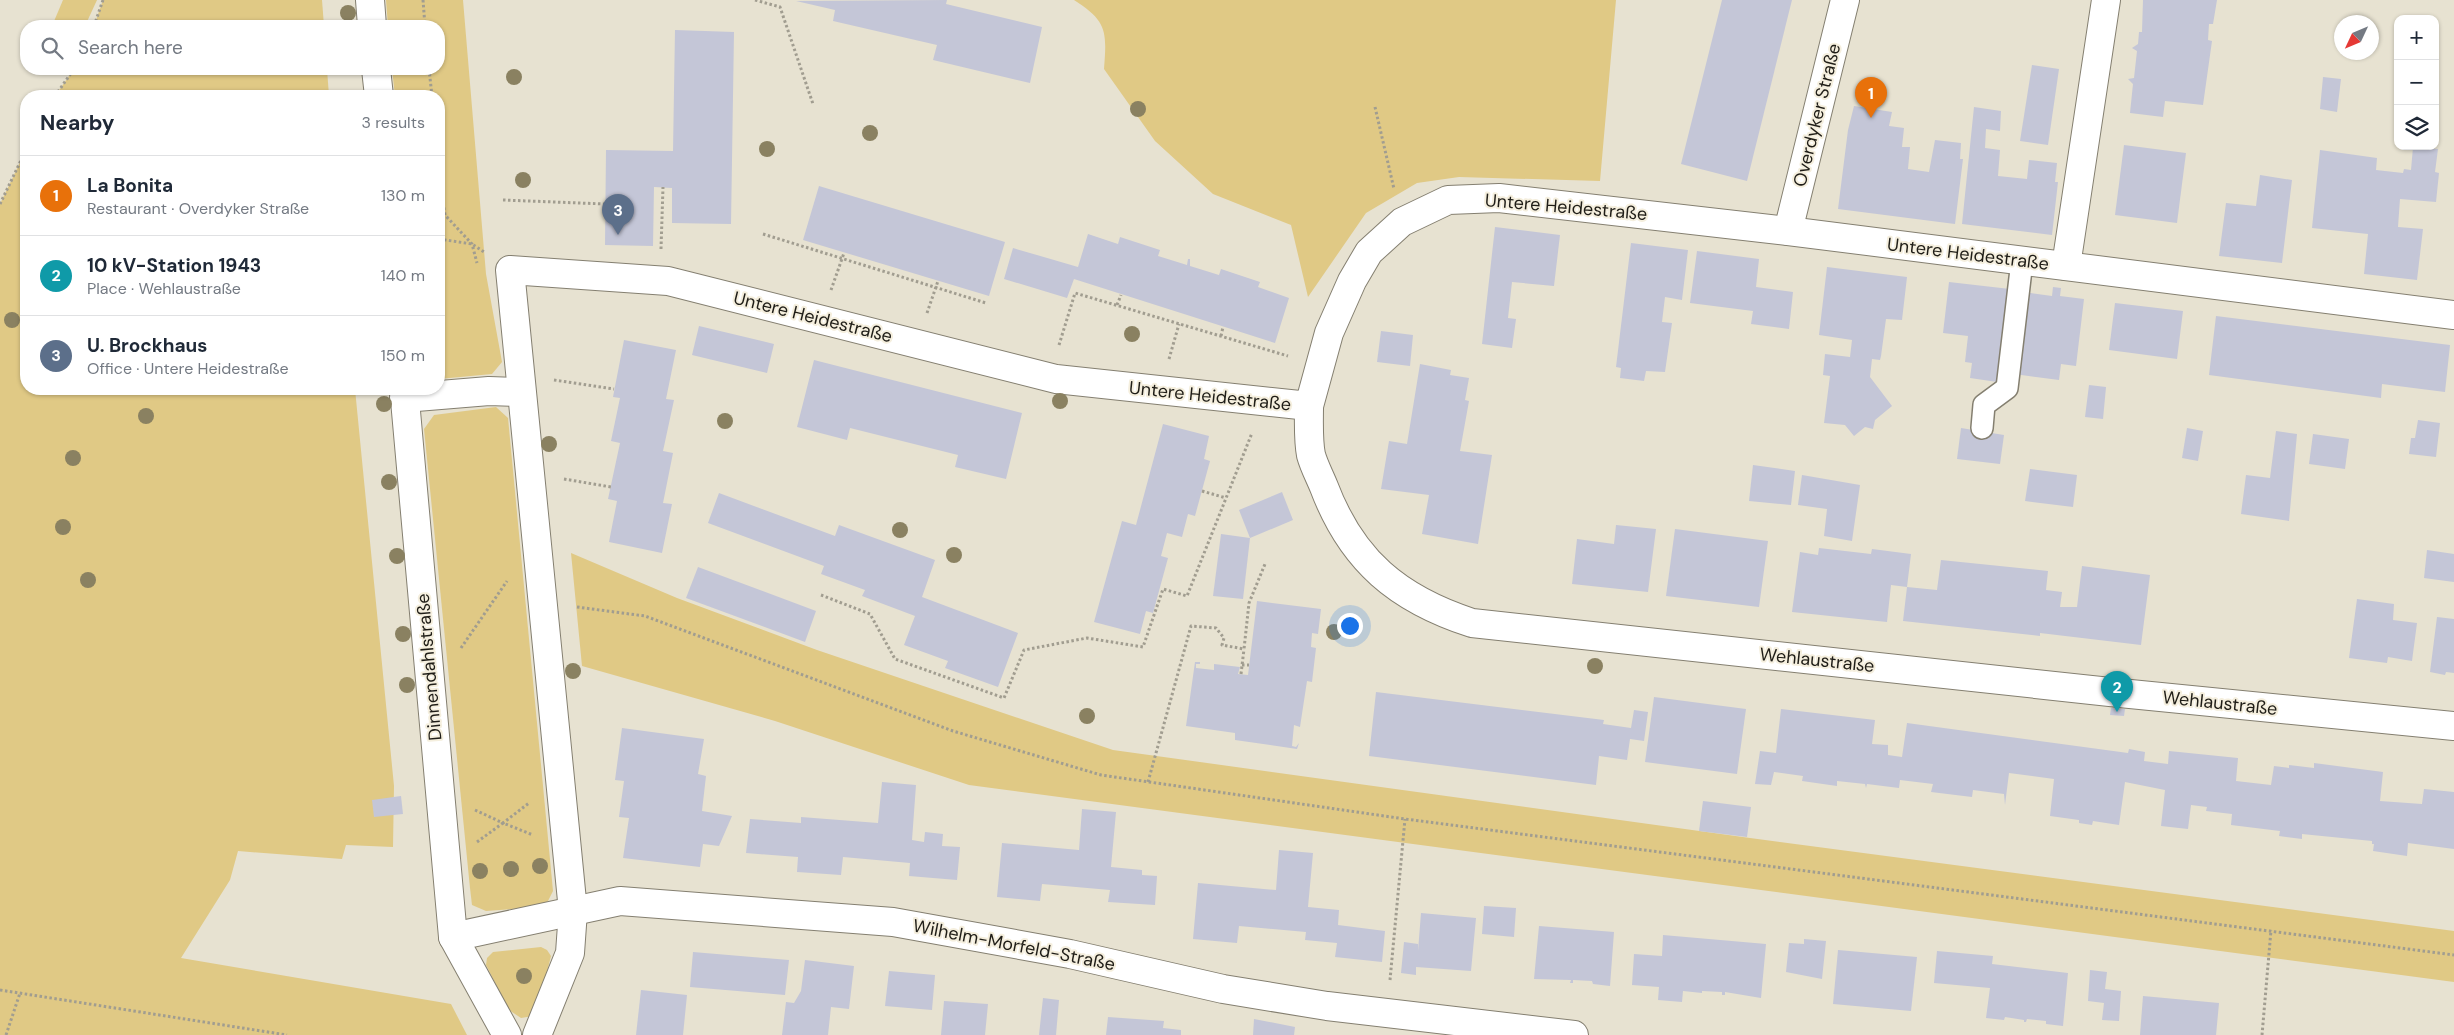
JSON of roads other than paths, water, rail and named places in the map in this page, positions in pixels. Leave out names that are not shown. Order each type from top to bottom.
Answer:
[{"type":"street","points":[[370,0],[372,20]]},
{"type":"street","name":"Overdyker Straße","points":[[1788,231],[1845,0]]},
{"type":"street","name":"Untere Heidestraße","points":[[2066,266],[2106,0]]},
{"type":"street","points":[[376,75],[378,90]]},
{"type":"street","name":"Untere Heidestraße","points":[[520,383],[510,270],[661,280],[741,298],[1056,379],[1308,406],[1329,333],[1352,281],[1369,252],[1402,222],[1448,200],[1499,198],[1788,231],[2454,315]]},
{"type":"street","points":[[520,383],[573,911],[570,953],[537,1035]]},
{"type":"street","name":"Dinnendahlstraße","points":[[445,392],[490,391],[520,383]]},
{"type":"street","name":"Dinnendahlstraße","points":[[404,395],[453,937]]},
{"type":"street","name":"Wehlaustraße","points":[[1308,406],[1311,455],[1330,503],[1359,551],[1395,586],[1418,602],[1472,623],[2100,691],[2454,726]]},
{"type":"street","name":"Wilhelm-Morfeld-Straße","points":[[453,937],[620,901],[892,922],[1070,954],[1222,989],[1386,1014],[1574,1035]]},
{"type":"street","points":[[453,937],[507,1035]]},
{"type":"lane","points":[[1982,428],[1984,405],[2007,388],[2022,261]]},
{"type":"place","name":"La Bonita","points":[[1871,118]]},
{"type":"place","name":"U. Brockhaus","points":[[618,235]]},
{"type":"place","name":"10 kV-Station 1943","points":[[2117,712]]}]
